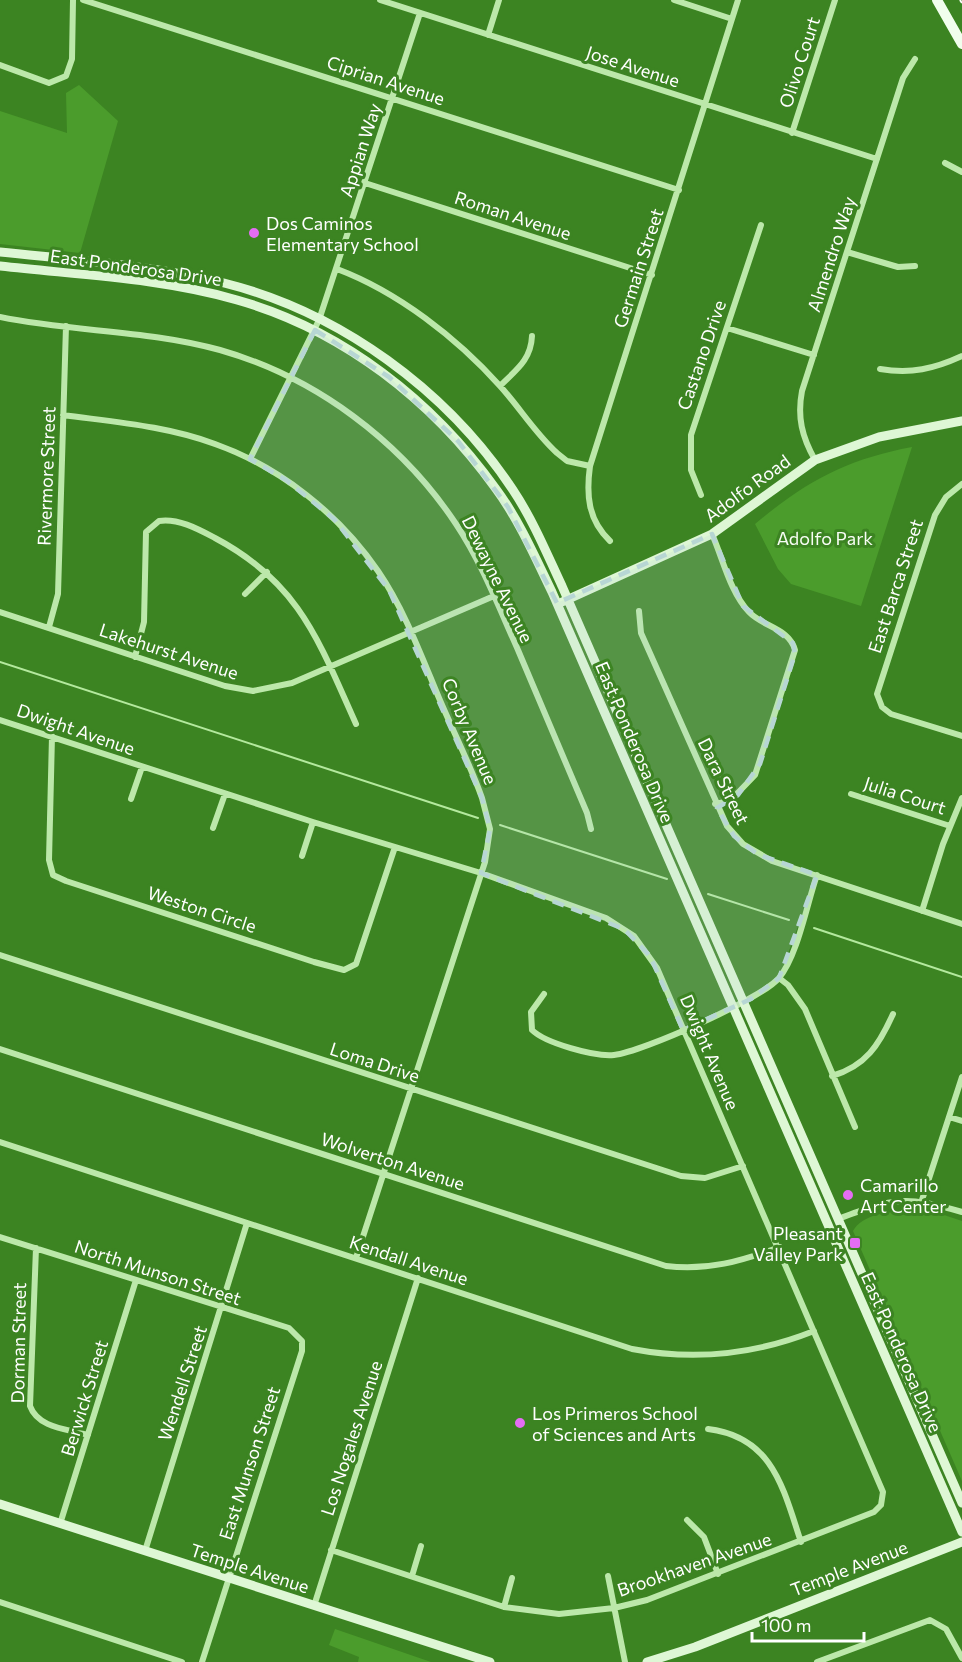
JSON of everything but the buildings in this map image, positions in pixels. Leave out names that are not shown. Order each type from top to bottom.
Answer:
[{"type":"main road","points":[[937,0],[962,44]]},
{"type":"main road","name":"East Ponderosa Drive","points":[[0,252],[130,266],[199,278],[254,292],[319,320],[388,361],[428,392],[455,418],[513,491],[542,543],[567,599],[962,1503]]},
{"type":"main road","name":"East Ponderosa Drive","points":[[0,266],[200,291],[256,306],[315,330],[389,378],[434,415],[458,441],[508,507],[557,604],[962,1532]]},
{"type":"main road","name":"Adolfo Road","points":[[557,604],[712,534],[815,460],[879,437],[962,421]]},
{"type":"main road","points":[[827,1224],[838,1219]]},
{"type":"main road","name":"Temple Avenue","points":[[0,1504],[490,1662]]},
{"type":"main road","name":"Temple Avenue","points":[[647,1662],[695,1647],[962,1542]]},
{"type":"street","points":[[0,65],[49,82],[61,80],[72,65],[73,0]]},
{"type":"street","name":"Ciprian Avenue","points":[[83,0],[679,190]]},
{"type":"street","name":"Jose Avenue","points":[[380,0],[877,159]]},
{"type":"street","points":[[488,35],[499,0]]},
{"type":"street","points":[[674,0],[732,19]]},
{"type":"street","name":"Germain Street","points":[[610,541],[595,524],[592,515],[588,487],[590,466],[738,0]]},
{"type":"street","name":"Olivo Court","points":[[792,133],[835,0]]},
{"type":"street","name":"Appian Way","points":[[250,459],[319,320],[420,13]]},
{"type":"street","name":"Almendro Way","points":[[815,460],[803,436],[800,414],[802,391],[903,78],[915,58]]},
{"type":"street","points":[[945,163],[962,172]]},
{"type":"street","name":"Roman Avenue","points":[[365,183],[652,275]]},
{"type":"street","name":"Castano Drive","points":[[701,495],[691,470],[691,435],[760,225]]},
{"type":"street","points":[[848,252],[898,267],[915,266]]},
{"type":"street","points":[[337,269],[372,285],[415,312],[441,332],[500,386],[557,453],[567,460],[590,466]]},
{"type":"street","name":"Dewayne Avenue","points":[[0,317],[198,344],[243,357],[291,376],[368,428],[421,480],[464,536],[494,596],[587,813],[591,829]]},
{"type":"street","name":"Rivermore Street","points":[[50,627],[58,594],[66,326]]},
{"type":"street","points":[[727,328],[814,355]]},
{"type":"street","points":[[500,386],[527,359],[532,348],[532,336]]},
{"type":"street","points":[[880,369],[912,372],[930,369],[962,356]]},
{"type":"street","name":"Corby Avenue","points":[[63,415],[165,430],[214,443],[250,459],[294,485],[346,531],[378,571],[410,632],[482,798],[490,829],[481,873],[356,1258]]},
{"type":"street","name":"East Barca Street","points":[[962,484],[946,497],[935,515],[878,687],[878,701],[891,714],[962,736]]},
{"type":"street","points":[[135,657],[144,622],[144,538],[149,527],[156,522],[174,521],[206,533],[267,572],[305,617],[356,724]]},
{"type":"street","points":[[712,534],[743,606],[759,621],[789,638],[795,650],[755,775],[730,801],[715,804]]},
{"type":"street","points":[[245,594],[267,572]]},
{"type":"street","name":"Lakehurst Avenue","points":[[0,612],[225,686],[253,691],[276,688],[330,667],[494,596]]},
{"type":"street","name":"Dara Street","points":[[639,610],[641,633],[715,804],[734,836],[757,854],[962,924]]},
{"type":"street","name":"Dwight Avenue","points":[[0,720],[313,822],[481,873],[606,918],[624,929],[650,956],[780,1247],[844,1407],[879,1480],[883,1499]]},
{"type":"street","name":"Weston Circle","points":[[52,736],[49,860],[53,875],[306,959],[344,970],[356,964],[396,847]]},
{"type":"street","name":"Dwight Avenue","points":[[131,799],[142,767]]},
{"type":"street","points":[[213,828],[225,794]]},
{"type":"street","name":"Julia Court","points":[[851,794],[950,826]]},
{"type":"street","points":[[922,911],[950,826],[962,798]]},
{"type":"street","points":[[302,856],[313,822]]},
{"type":"street","points":[[544,994],[531,1012],[532,1030],[546,1038],[594,1054],[621,1054],[683,1030],[743,1003],[766,990],[779,978],[794,945],[817,875]]},
{"type":"street","name":"Loma Drive","points":[[0,955],[681,1176],[705,1178],[742,1166]]},
{"type":"street","points":[[779,978],[788,985],[805,1009],[855,1127]]},
{"type":"street","points":[[832,1076],[847,1071],[866,1059],[880,1042],[893,1014]]},
{"type":"street","name":"Wolverton Avenue","points":[[0,1049],[666,1266],[710,1267],[780,1247]]},
{"type":"street","points":[[922,1200],[962,1077]]},
{"type":"street","points":[[949,1117],[962,1121]]},
{"type":"street","name":"Kendall Avenue","points":[[0,1142],[632,1349],[690,1356],[753,1351],[814,1331]]},
{"type":"street","points":[[838,1219],[891,1201],[922,1200],[962,1212]]},
{"type":"street","name":"Wendell Street","points":[[144,1551],[247,1223]]},
{"type":"street","name":"North Munson Street","points":[[0,1237],[289,1328],[302,1341]]},
{"type":"street","name":"Dorman Street","points":[[36,1248],[30,1406],[32,1413],[43,1423],[88,1435]]},
{"type":"street","name":"Los Nogales Avenue","points":[[314,1606],[418,1278]]},
{"type":"street","name":"Berwick Street","points":[[60,1524],[136,1280]]},
{"type":"street","name":"East Munson Street","points":[[202,1662],[302,1351],[302,1341]]},
{"type":"street","points":[[708,1429],[736,1435],[763,1455],[777,1476],[801,1542]]},
{"type":"street","name":"Brookhaven Avenue","points":[[331,1550],[504,1607],[546,1614],[614,1608],[654,1598],[801,1542],[874,1512],[883,1499]]},
{"type":"street","points":[[687,1520],[704,1537],[718,1574]]},
{"type":"street","points":[[412,1576],[421,1546]]},
{"type":"street","points":[[608,1576],[625,1662]]},
{"type":"street","points":[[504,1607],[512,1578]]},
{"type":"street","points":[[0,1602],[182,1662]]},
{"type":"street","points":[[817,1662],[923,1621],[932,1621],[946,1629],[962,1658]]},
{"type":"highlighted area","points":[[315,330],[389,377],[458,441],[508,507],[557,603],[712,534],[743,606],[793,643],[795,654],[760,764],[738,795],[717,808],[734,836],[757,854],[817,875],[779,978],[751,999],[683,1030],[650,956],[624,929],[481,873],[490,829],[482,798],[389,590],[334,519],[286,480],[250,459]]},
{"type":"green space","points":[[79,85],[118,121],[80,253],[0,244],[0,111],[67,133],[66,93]]},
{"type":"green space","name":"Adolfo Park","points":[[912,447],[861,606],[791,584],[778,569],[755,524],[791,496],[828,474],[867,458]]},
{"type":"green space","points":[[905,1210],[935,1212],[962,1221],[962,1481],[853,1231],[857,1225],[869,1218],[883,1213]]},
{"type":"green space","points":[[335,1629],[431,1662],[358,1662],[359,1657],[329,1645]]},
{"type":"waterway","points":[[0,662],[478,818]]},
{"type":"waterway","points":[[500,825],[667,879]]},
{"type":"waterway","points":[[708,894],[789,920]]},
{"type":"waterway","points":[[814,928],[962,977]]},
{"type":"place","name":"Dos Caminos Elementary School","points":[[254,233]]},
{"type":"place","name":"Camarillo Art Center","points":[[848,1195]]},
{"type":"place","name":"Pleasant Valley Park","points":[[855,1243]]},
{"type":"place","name":"Los Primeros School of Sciences and Arts","points":[[520,1423]]}]
